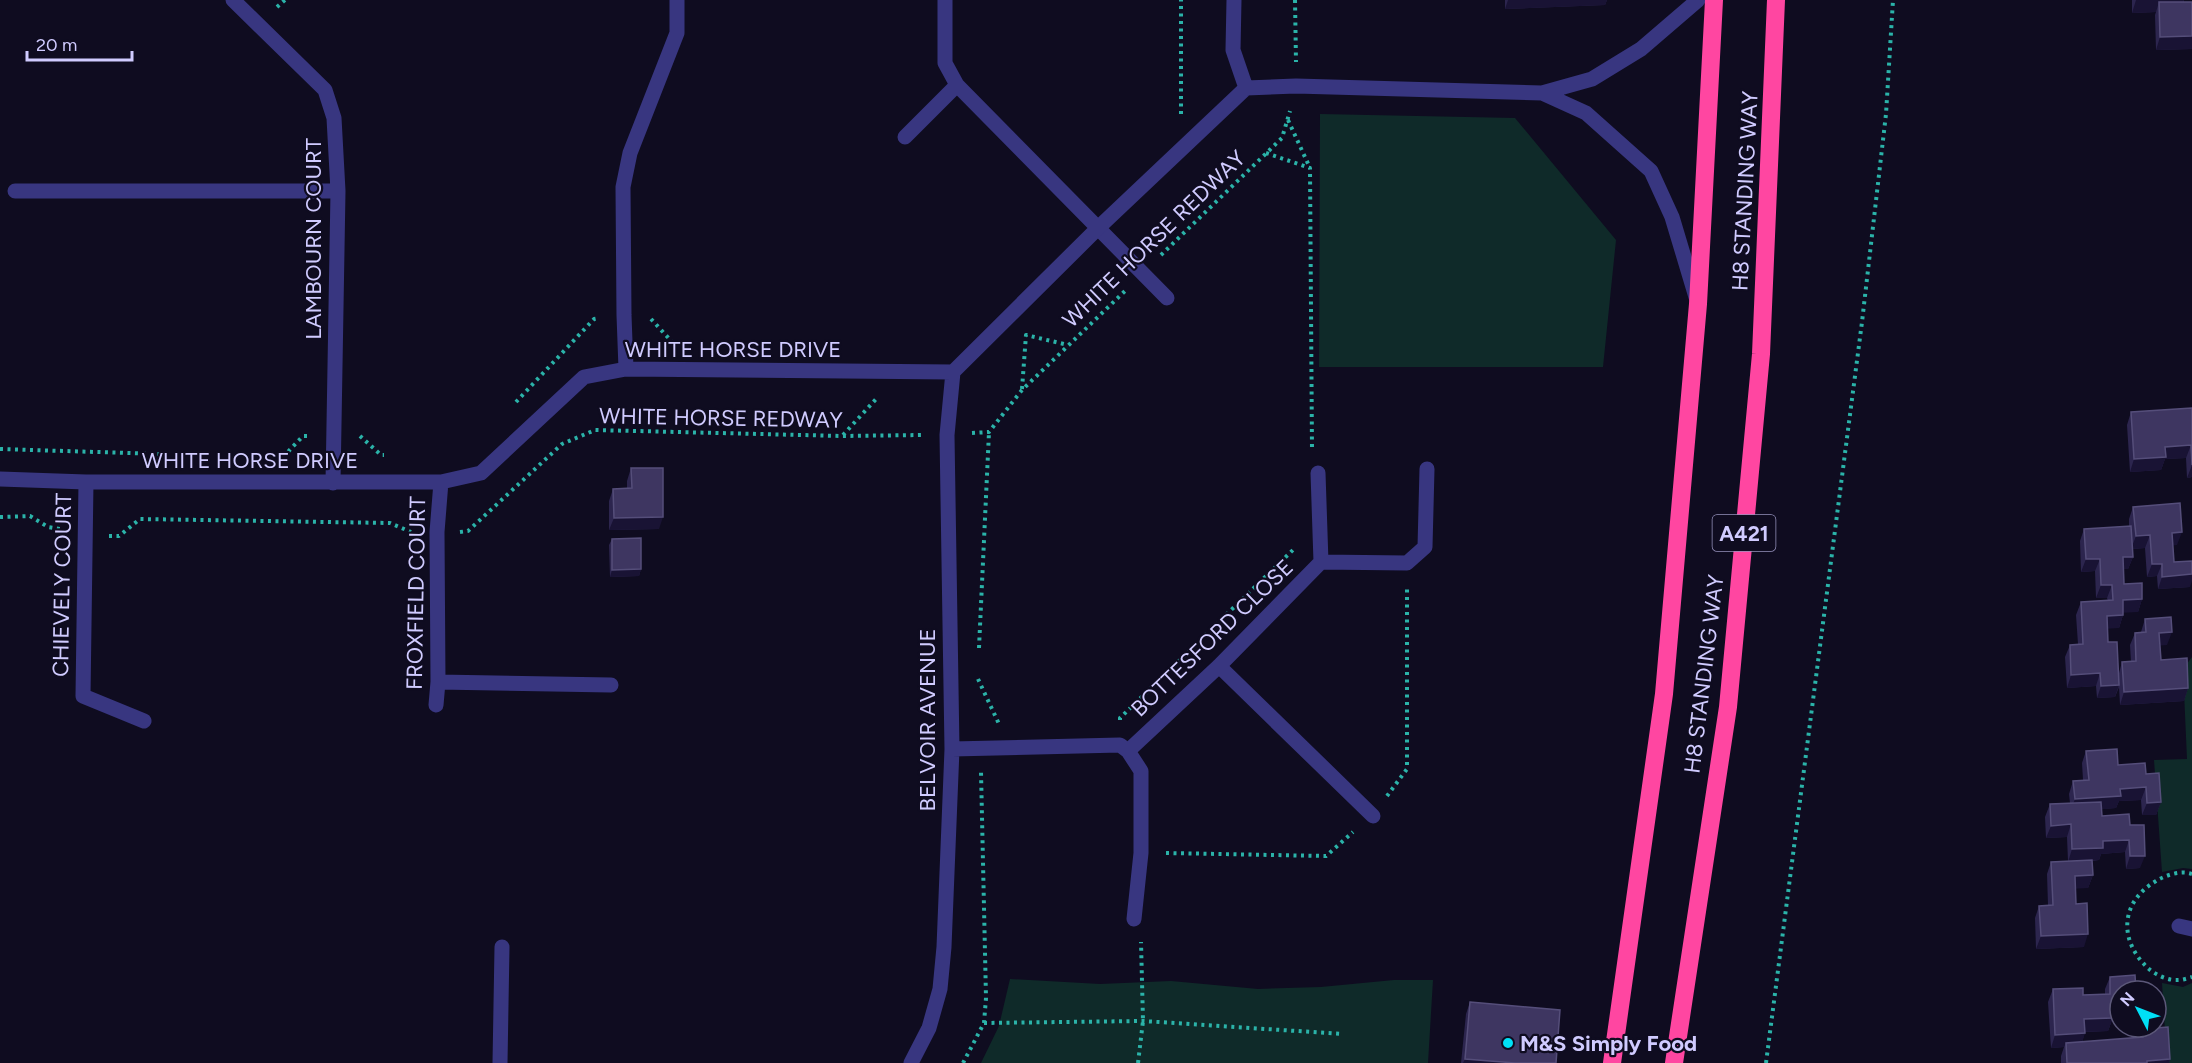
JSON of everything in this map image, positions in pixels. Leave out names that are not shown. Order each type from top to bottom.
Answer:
[{"type":"highway","name":"H8 STANDING WAY","points":[[1610,1060],[1664,694],[1698,304],[1714,0]]},
{"type":"highway","name":"H8 STANDING WAY","points":[[1674,1063],[1728,707],[1761,354],[1776,0]]},
{"type":"street","name":"LAMBOURN COURT","points":[[233,0],[325,90],[334,118],[338,191],[333,483]]},
{"type":"street","points":[[626,369],[623,187],[630,153],[677,33],[677,0]]},
{"type":"street","points":[[945,0],[945,63],[957,85],[1167,298]]},
{"type":"street","points":[[1234,0],[1233,50],[1246,88]]},
{"type":"street","points":[[953,372],[1180,148],[1246,88],[1296,86],[1542,93],[1592,79],[1641,50],[1698,0]]},
{"type":"street","points":[[905,137],[957,85]]},
{"type":"street","points":[[1542,93],[1586,112],[1651,171],[1672,218],[1698,304]]},
{"type":"street","points":[[15,192],[338,191]]},
{"type":"street","name":"WHITE HORSE DRIVE","points":[[0,479],[86,482],[441,482],[481,472],[585,377],[626,369],[953,372]]},
{"type":"street","name":"BELVOIR AVENUE","points":[[910,1063],[929,1028],[940,989],[944,947],[952,749],[947,435],[953,372]]},
{"type":"street","name":"BOTTESFORD CLOSE","points":[[952,749],[1124,748],[1219,666],[1321,562],[1407,563],[1425,547],[1427,469]]},
{"type":"street","points":[[1318,474],[1321,562]]},
{"type":"street","name":"CHIEVELY COURT","points":[[86,482],[83,696],[144,721]]},
{"type":"street","name":"FROXFIELD COURT","points":[[436,705],[438,682],[436,532],[441,482]]},
{"type":"street","points":[[1219,666],[1373,816]]},
{"type":"street","points":[[438,682],[611,685]]},
{"type":"street","points":[[1124,748],[1141,771],[1141,853],[1134,920]]},
{"type":"street","points":[[500,1063],[502,947]]},
{"type":"path","points":[[1180,148],[1181,0]]},
{"type":"path","points":[[1766,1063],[1862,322],[1886,114],[1893,0]]},
{"type":"path","points":[[1288,120],[1310,168],[1312,455],[1318,474]]},
{"type":"path","name":"WHITE HORSE REDWAY","points":[[0,517],[30,516],[48,526],[86,536],[119,536],[140,519],[390,523],[410,532],[468,531],[562,444],[595,430],[842,436],[947,435],[988,432],[1022,390],[1266,153],[1310,168]]},
{"type":"path","points":[[515,403],[594,319],[624,315],[650,318],[676,345]]},
{"type":"path","points":[[1022,390],[1026,335],[1068,345]]},
{"type":"path","points":[[282,457],[303,436],[334,432],[359,435],[381,455],[393,455]]},
{"type":"path","points":[[0,449],[165,454]]},
{"type":"path","points":[[1124,748],[1120,718],[1319,524]]},
{"type":"path","points":[[1134,920],[1141,944],[1143,1021],[1138,1063]]},
{"type":"path","points":[[984,1023],[1143,1021],[1343,1034]]},
{"type":"green space","points":[[1320,114],[1515,118],[1616,240],[1603,367],[1319,367]]},
{"type":"green space","points":[[2192,657],[2192,869],[2183,868],[2162,872],[2154,760],[2187,759],[2183,669]]},
{"type":"green space","points":[[1010,979],[1100,984],[1171,981],[1258,989],[1321,987],[1394,980],[1433,980],[1428,1063],[981,1063],[999,1026]]},
{"type":"green space","points":[[2192,983],[2192,1063],[2167,1063],[2166,1039],[2168,1039],[2168,984],[2183,987]]},
{"type":"building","points":[[2159,2],[2192,2],[2192,36],[2160,37]]},
{"type":"building","points":[[2192,408],[2192,465],[2191,445],[2165,447],[2166,457],[2134,459],[2131,412]]},
{"type":"building","points":[[631,468],[663,468],[663,517],[614,518],[613,489],[632,488]]},
{"type":"building","points":[[2180,503],[2182,532],[2172,533],[2174,562],[2192,561],[2192,574],[2162,577],[2162,564],[2152,564],[2150,535],[2136,536],[2133,507]]},
{"type":"building","points":[[2131,526],[2133,557],[2123,557],[2124,584],[2142,583],[2142,599],[2123,600],[2123,615],[2107,616],[2108,642],[2117,642],[2119,685],[2101,686],[2100,673],[2071,675],[2070,645],[2083,644],[2081,602],[2113,600],[2112,585],[2101,585],[2100,559],[2086,559],[2084,529]]},
{"type":"building","points":[[641,538],[641,569],[612,570],[612,539]]},
{"type":"building","points":[[2171,617],[2172,632],[2159,633],[2161,660],[2187,658],[2188,688],[2124,692],[2122,662],[2136,661],[2135,633],[2146,632],[2145,619]]},
{"type":"building","points":[[2117,749],[2118,765],[2145,763],[2146,774],[2159,773],[2161,802],[2147,803],[2146,787],[2120,789],[2121,796],[2075,799],[2073,781],[2089,780],[2086,751]]},
{"type":"building","points":[[2101,802],[2102,816],[2129,814],[2130,825],[2144,825],[2145,856],[2130,856],[2129,840],[2103,841],[2103,848],[2072,849],[2071,824],[2051,826],[2050,804]]},
{"type":"building","points":[[2092,860],[2093,875],[2075,876],[2076,904],[2087,903],[2088,934],[2041,936],[2039,906],[2053,905],[2051,862]]},
{"type":"building","points":[[2135,975],[2135,979],[2110,979],[2110,977]]},
{"type":"building","points":[[2083,988],[2083,995],[2108,994],[2108,1018],[2084,1019],[2085,1033],[2055,1035],[2053,989]]},
{"type":"building","name":"M&S Simply Food","points":[[1470,1002],[1560,1010],[1556,1063],[1515,1063],[1465,1059]]},
{"type":"building","points":[[2168,1027],[2170,1059],[2147,1061],[2147,1063],[2067,1063],[2066,1043],[2117,1039],[2168,1039]]},
{"type":"place","name":"M&S Simply Food","points":[[1508,1043]]}]
